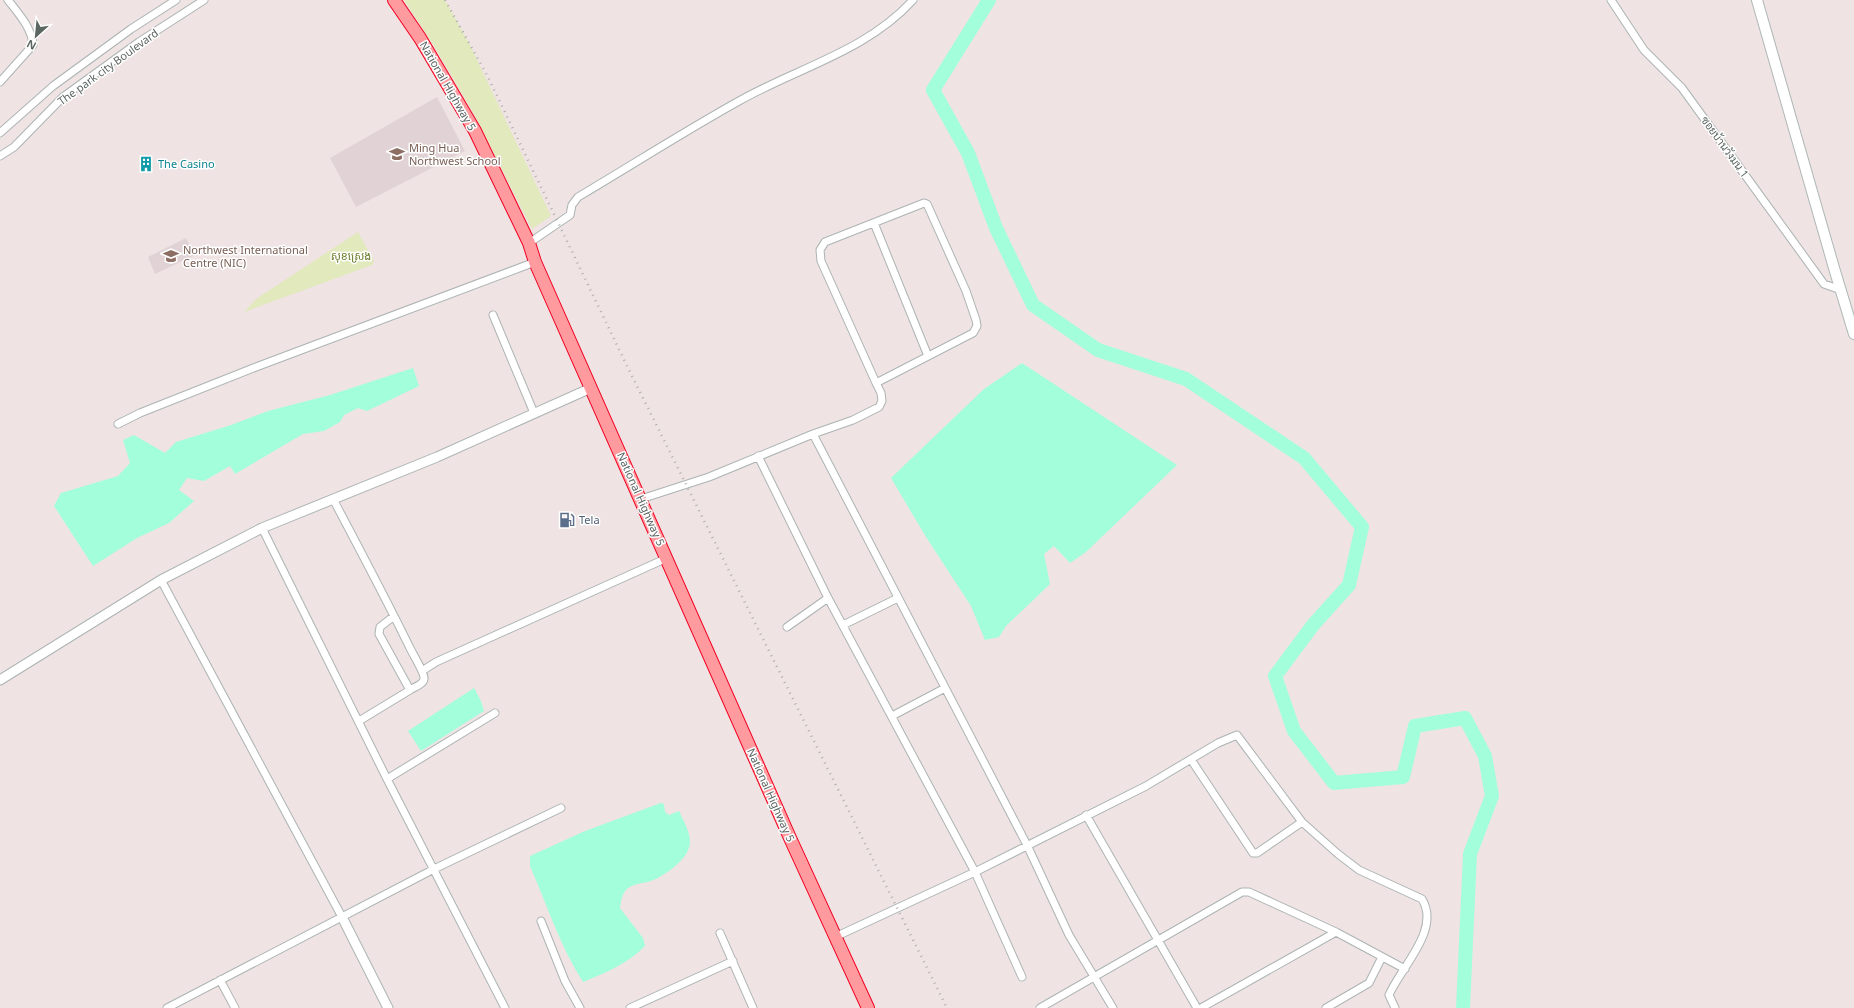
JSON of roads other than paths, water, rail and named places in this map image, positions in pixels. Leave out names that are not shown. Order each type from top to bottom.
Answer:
[{"type":"highway","name":"National Highway 5","points":[[394,0],[420,38],[475,131],[529,243],[535,262],[790,838],[868,1008]]},
{"type":"main road","points":[[1757,0],[1854,334]]},
{"type":"street","points":[[0,82],[33,45],[33,37],[25,23],[8,0]]},
{"type":"street","name":"The park city Boulevard","points":[[0,133],[53,86],[131,29],[176,0]]},
{"type":"street","name":"The park city Boulevard","points":[[0,156],[14,147],[64,97],[140,42],[204,0]]},
{"type":"street","points":[[529,243],[570,215],[572,205],[578,197],[739,101],[778,80],[848,49],[878,31],[901,13],[913,0]]},
{"type":"street","name":"ซอยบ้านวังมน 1","points":[[1611,0],[1644,50],[1682,88],[1824,284],[1841,290]]},
{"type":"street","points":[[641,499],[709,477],[813,434],[853,420],[879,407],[882,401],[881,394],[842,310],[820,255],[822,245],[825,242],[920,203],[927,204],[966,291],[977,326],[973,333],[876,383]]},
{"type":"street","points":[[874,223],[928,356]]},
{"type":"street","points":[[118,424],[140,413],[256,367],[535,262]]},
{"type":"street","points":[[493,315],[534,413]]},
{"type":"street","points":[[0,680],[162,580],[262,528],[437,457],[591,388]]},
{"type":"street","points":[[813,434],[1027,845],[1069,935],[1113,1008]]},
{"type":"street","points":[[758,456],[828,598],[975,872],[1022,977]]},
{"type":"street","points":[[333,499],[422,671],[424,678],[423,681],[410,690],[359,721]]},
{"type":"street","points":[[262,528],[359,721],[386,779],[505,1008]]},
{"type":"street","points":[[422,671],[436,662],[667,558]]},
{"type":"street","points":[[162,580],[342,916],[388,1008]]},
{"type":"street","points":[[787,627],[828,598]]},
{"type":"street","points":[[843,625],[898,598]]},
{"type":"street","points":[[394,616],[380,627],[379,634],[410,690]]},
{"type":"street","points":[[892,716],[945,688]]},
{"type":"street","points":[[386,779],[495,713]]},
{"type":"street","points":[[835,936],[975,872],[1146,786],[1192,761],[1218,743],[1237,735],[1302,822],[1338,854],[1359,870],[1422,898],[1427,907],[1425,929],[1416,952],[1389,995],[1395,1008]]},
{"type":"street","points":[[1192,761],[1253,853],[1257,852],[1302,822]]},
{"type":"street","points":[[168,1008],[434,869],[561,808]]},
{"type":"street","points":[[1086,815],[1197,1008]]},
{"type":"street","points":[[1040,1008],[1242,892],[1249,892],[1336,932],[1405,969]]},
{"type":"street","points":[[541,921],[565,981],[580,1008]]},
{"type":"street","points":[[720,932],[753,1008]]},
{"type":"street","points":[[1201,1008],[1336,932]]},
{"type":"street","points":[[1326,1008],[1369,983],[1382,957]]},
{"type":"street","points":[[630,1008],[733,961]]},
{"type":"street","points":[[220,980],[235,1008]]},
{"type":"waterway","points":[[989,0],[933,90],[968,153],[996,228],[1033,305],[1098,350],[1186,379],[1304,458],[1362,527],[1349,585],[1313,625],[1275,676],[1294,731],[1334,783],[1403,777],[1415,726],[1465,718],[1485,756],[1492,796],[1470,854],[1463,1008]]},
{"type":"railway","points":[[445,0],[488,77],[629,370],[947,1008]]},
{"type":"place","name":"Ming Hua Northwest School","points":[[397,154]]},
{"type":"place","name":"The Casino","points":[[146,164]]},
{"type":"place","name":"Northwest International Centre (NIC)","points":[[171,256]]},
{"type":"place","name":"Tela","points":[[567,520]]},
{"type":"park label","name":"សុខស្រេង","points":[[351,256]]}]
